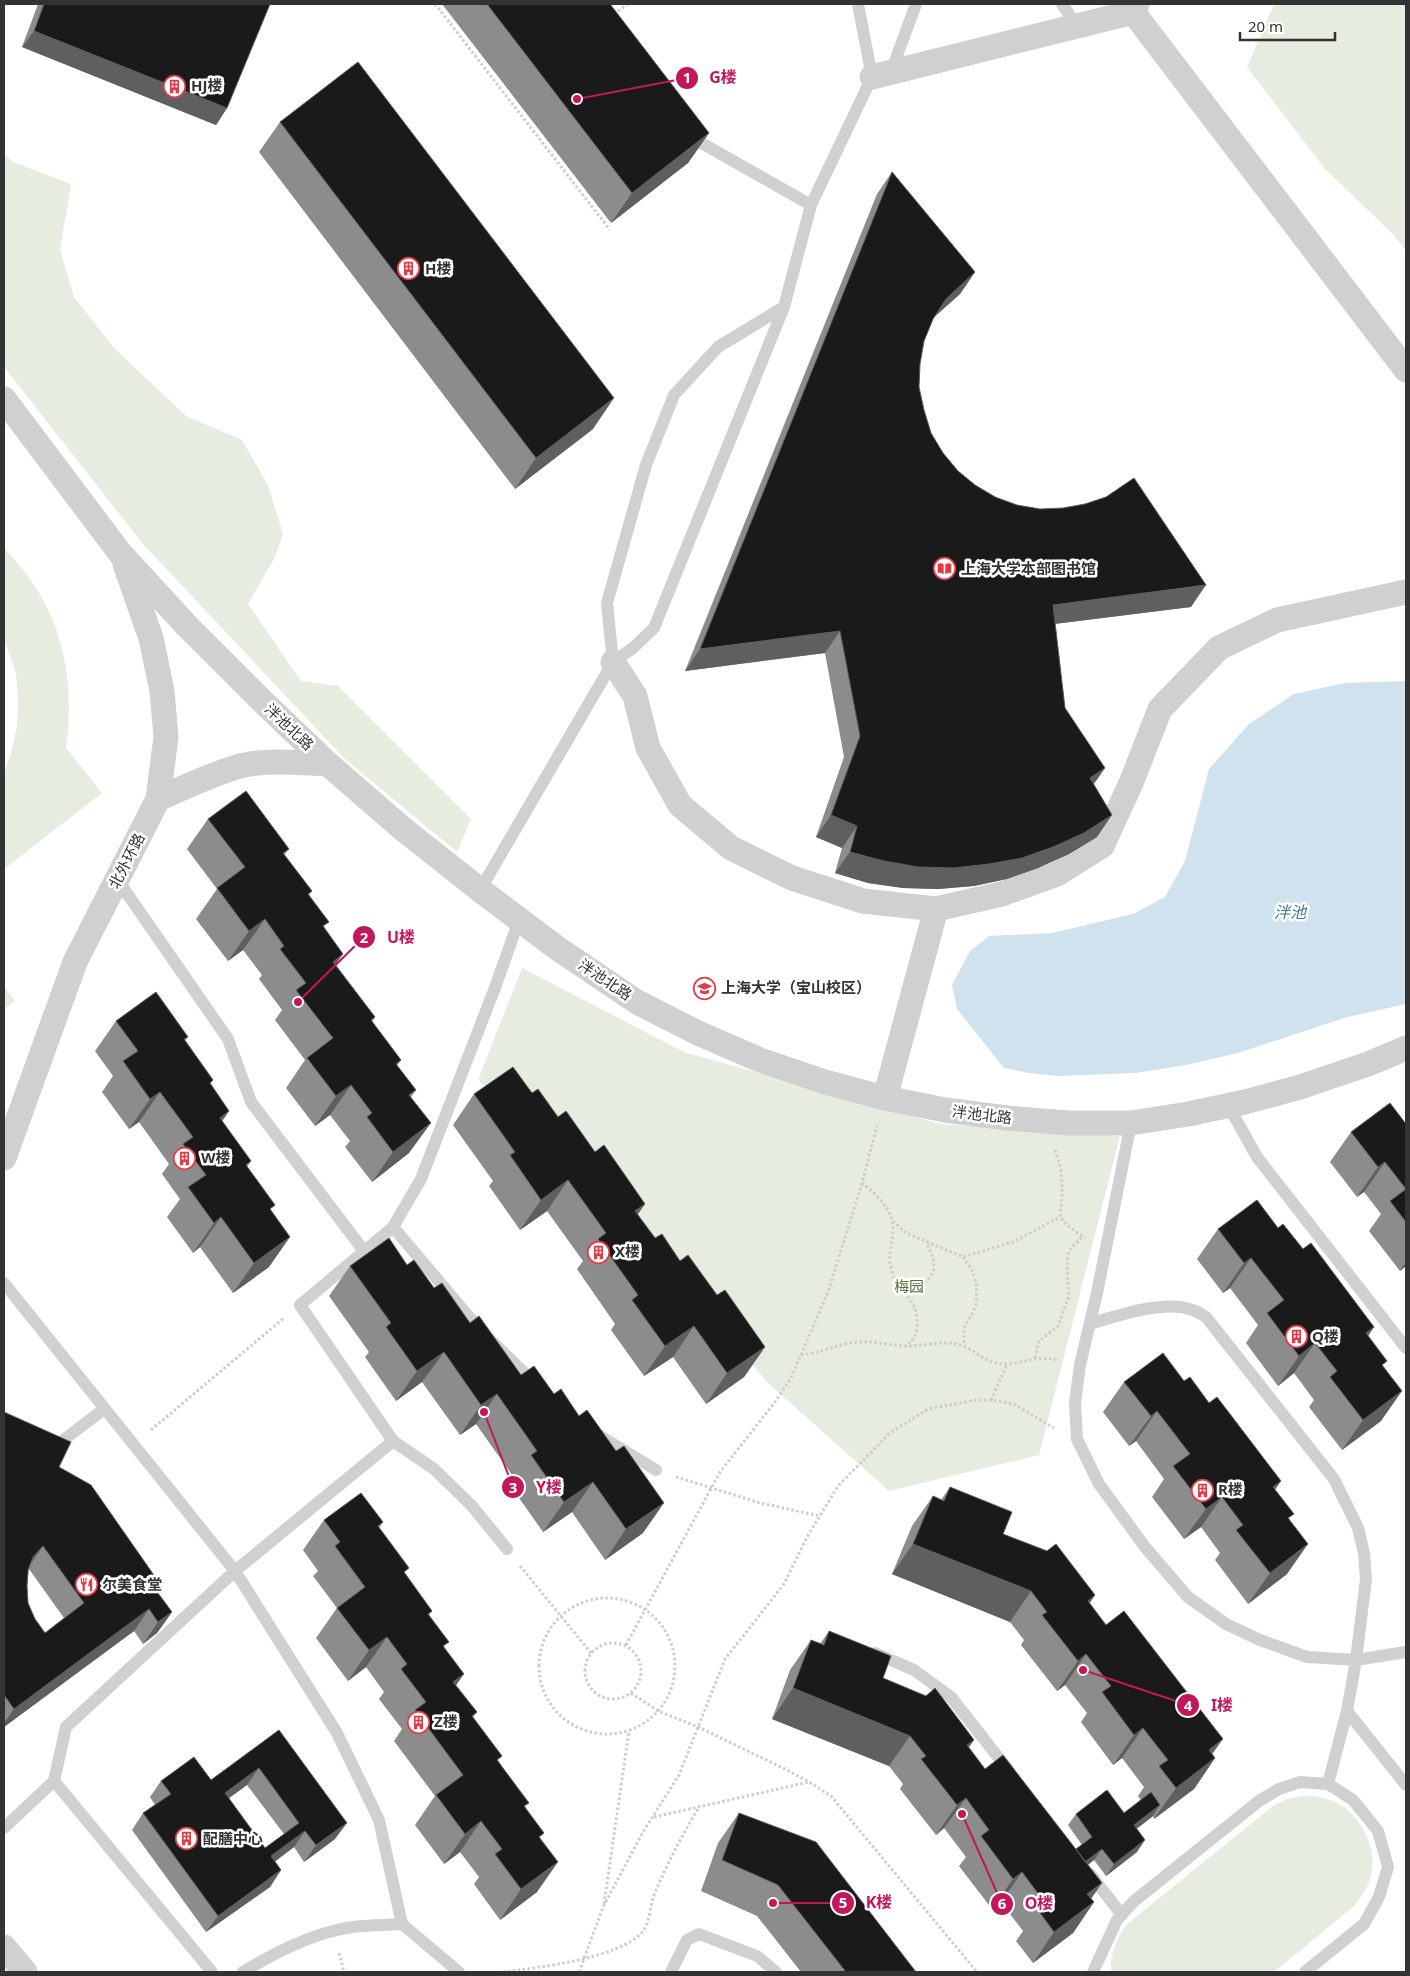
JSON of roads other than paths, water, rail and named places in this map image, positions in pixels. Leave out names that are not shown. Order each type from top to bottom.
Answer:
[{"type":"street","points":[[882,75],[1077,26],[1135,8],[1406,370]]},
{"type":"street","name":"泮池北路","points":[[4,399],[120,553],[243,682],[328,764],[403,829],[520,920],[637,1002],[698,1033],[760,1060],[825,1082],[885,1098],[946,1110],[1044,1121],[1131,1123],[1188,1114],[1300,1087],[1368,1064],[1406,1048]]},
{"type":"street","name":"北外环路","points":[[4,1158],[75,962],[158,799],[166,737],[162,691],[151,638],[120,553]]},
{"type":"street","points":[[613,662],[634,696],[648,748],[680,805],[731,848],[792,878],[863,901],[936,909],[1002,894],[1056,874],[1102,846],[1131,783],[1160,709],[1220,648],[1277,620],[1406,592]]},
{"type":"street","points":[[158,799],[210,776],[242,766],[278,762],[328,764]]},
{"type":"street","points":[[885,1098],[936,909]]},
{"type":"street","points":[[4,1947],[25,1972]]},
{"type":"lane","points":[[858,4],[882,75]]},
{"type":"lane","points":[[480,890],[613,662],[633,648],[654,628],[784,307],[811,205],[882,75],[916,4]]},
{"type":"lane","points":[[1062,4],[1077,26]]},
{"type":"lane","points":[[678,129],[811,205]]},
{"type":"lane","points":[[613,662],[607,603],[646,464],[674,395],[718,347],[784,307]]},
{"type":"lane","points":[[117,879],[228,1039],[252,1102],[364,1251]]},
{"type":"lane","points":[[507,1550],[472,1506],[434,1469],[393,1441],[300,1305],[393,1227],[421,1179],[520,920]]},
{"type":"lane","points":[[1228,1105],[1257,1157],[1406,1348]]},
{"type":"lane","points":[[1131,1123],[1108,1243],[1080,1365],[1075,1403],[1077,1439],[1099,1484],[1145,1547],[1188,1597],[1226,1624],[1260,1640],[1308,1657],[1356,1660],[1406,1652]]},
{"type":"lane","points":[[393,1227],[482,1331],[547,1395]]},
{"type":"lane","points":[[4,1283],[235,1571],[337,1733],[379,1820],[402,1924],[459,1972]]},
{"type":"lane","points":[[1090,1324],[1130,1311],[1172,1306],[1191,1309],[1206,1317],[1334,1479],[1358,1528],[1364,1553],[1366,1579],[1356,1660],[1328,1784]]},
{"type":"lane","points":[[44,1445],[52,1448],[104,1409]]},
{"type":"lane","points":[[586,1425],[601,1437],[656,1470]]},
{"type":"lane","points":[[4,1828],[54,1781],[66,1727],[235,1571],[393,1441]]},
{"type":"lane","points":[[860,1647],[914,1670],[951,1697],[1018,1782]]},
{"type":"lane","points":[[1346,1711],[1406,1785]]},
{"type":"lane","points":[[54,1781],[212,1972]]},
{"type":"lane","points":[[1093,1972],[1117,1920],[1133,1902],[1259,1801],[1279,1790],[1300,1782],[1328,1784],[1353,1800],[1378,1831],[1388,1867],[1379,1897],[1364,1924],[1305,1972]]},
{"type":"lane","points":[[1079,1860],[1122,1915]]},
{"type":"lane","points":[[243,1972],[295,1944],[334,1930],[362,1926],[402,1924]]},
{"type":"lane","points":[[671,1972],[687,1940],[699,1934],[757,1956],[776,1972]]},
{"type":"water","name":"泮池","points":[[1406,681],[1406,1004],[1344,1018],[1238,1053],[1186,1065],[1135,1073],[1058,1076],[1004,1068],[957,1009],[952,985],[970,951],[989,936],[1052,933],[1133,914],[1165,897],[1185,861],[1209,769],[1249,724],[1294,694],[1345,683]]},
{"type":"place","name":"HJ楼","points":[[175,86]]},
{"type":"place","name":"G楼","points":[[577,99]]},
{"type":"place","name":"H楼","points":[[409,269]]},
{"type":"place","name":"上海大学本部图书馆","points":[[945,569]]},
{"type":"place","name":"上海大学（宝山校区）","points":[[705,988]]},
{"type":"place","name":"U楼","points":[[298,1002]]},
{"type":"place","name":"W楼","points":[[185,1158]]},
{"type":"place","name":"X楼","points":[[599,1252]]},
{"type":"place","name":"Q楼","points":[[1296,1337]]},
{"type":"place","name":"Y楼","points":[[484,1412]]},
{"type":"place","name":"R楼","points":[[1202,1490]]},
{"type":"place","name":"尔美食堂","points":[[86,1585]]},
{"type":"place","name":"I楼","points":[[1083,1670]]},
{"type":"place","name":"Z楼","points":[[418,1722]]},
{"type":"place","name":"O楼","points":[[962,1814]]},
{"type":"place","name":"配膳中心","points":[[187,1839]]},
{"type":"place","name":"K楼","points":[[773,1903]]},
{"type":"park label","name":"梅园","points":[[909,1287]]}]
